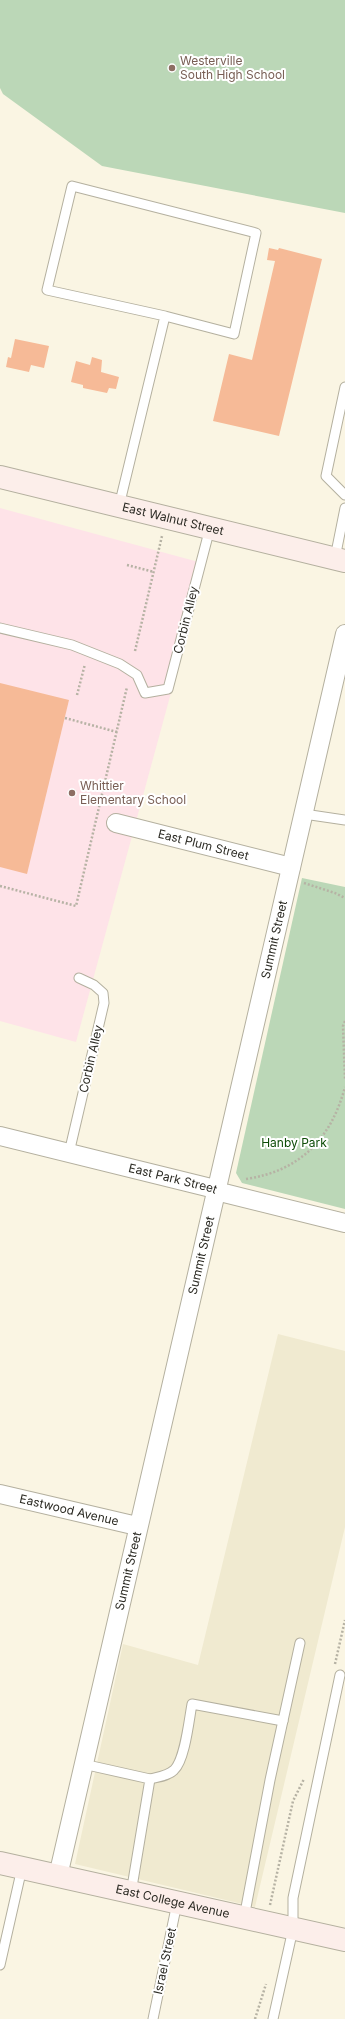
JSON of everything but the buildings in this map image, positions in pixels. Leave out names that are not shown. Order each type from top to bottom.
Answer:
[{"type":"street","name":"East Walnut Street","points":[[0,477],[340,560]]},
{"type":"street","name":"Summit Street","points":[[58,1876],[137,1526],[294,875],[304,814],[345,634]]},
{"type":"street","name":"East Plum Street","points":[[116,822],[294,875]]},
{"type":"street","name":"East Park Street","points":[[0,1136],[345,1223]]},
{"type":"street","name":"Eastwood Avenue","points":[[0,1494],[137,1526]]},
{"type":"street","name":"East College Avenue","points":[[0,1863],[345,1940]]},
{"type":"lane","points":[[72,186],[256,233],[234,334],[165,316],[47,290],[72,186]]},
{"type":"lane","points":[[119,506],[165,316]]},
{"type":"lane","points":[[345,387],[326,476],[345,495]]},
{"type":"lane","points":[[340,560],[345,508]]},
{"type":"lane","name":"Corbin Alley","points":[[0,628],[72,645],[120,664],[137,675],[145,693],[168,689],[210,528]]},
{"type":"lane","points":[[304,814],[345,820]]},
{"type":"lane","name":"Corbin Alley","points":[[69,1153],[104,1004],[103,993],[94,985],[79,978]]},
{"type":"lane","points":[[244,1918],[283,1721],[300,1644]]},
{"type":"lane","points":[[273,2019],[293,1929],[293,1898],[340,1675]]},
{"type":"lane","points":[[83,1764],[150,1779],[167,1775],[174,1770],[180,1762],[192,1704],[283,1721]]},
{"type":"lane","points":[[131,1893],[150,1779]]},
{"type":"lane","points":[[0,1965],[22,1868]]},
{"type":"lane","name":"Israel Street","points":[[153,2019],[177,1903]]},
{"type":"path","points":[[136,651],[162,535]]},
{"type":"path","points":[[127,565],[154,572]]},
{"type":"path","points":[[77,694],[85,662],[92,663]]},
{"type":"path","points":[[0,886],[76,906],[128,682]]},
{"type":"path","points":[[65,718],[117,732]]},
{"type":"path","points":[[294,875],[345,898]]},
{"type":"path","points":[[345,1021],[343,1026],[345,1079]]},
{"type":"path","points":[[242,1180],[255,1178],[286,1168],[312,1149],[330,1126],[340,1108],[345,1087]]},
{"type":"path","points":[[255,2019],[268,1977]]},
{"type":"shaded area","name":"Whittier Elementary School","points":[[0,508],[206,564],[76,1042],[0,1021]]},
{"type":"shaded area","points":[[278,1334],[345,1351],[345,1527],[255,1907],[75,1864],[123,1644],[198,1665]]},
{"type":"green space","name":"Westerville South High School","points":[[0,0],[345,0],[345,213],[102,166],[3,94],[0,88]]},
{"type":"green space","name":"Hanby Park","points":[[302,878],[345,887],[345,1209],[242,1183],[236,1173]]},
{"type":"place","name":"Westerville South High School","points":[[172,68]]},
{"type":"place","name":"Whittier Elementary School","points":[[72,793]]}]
